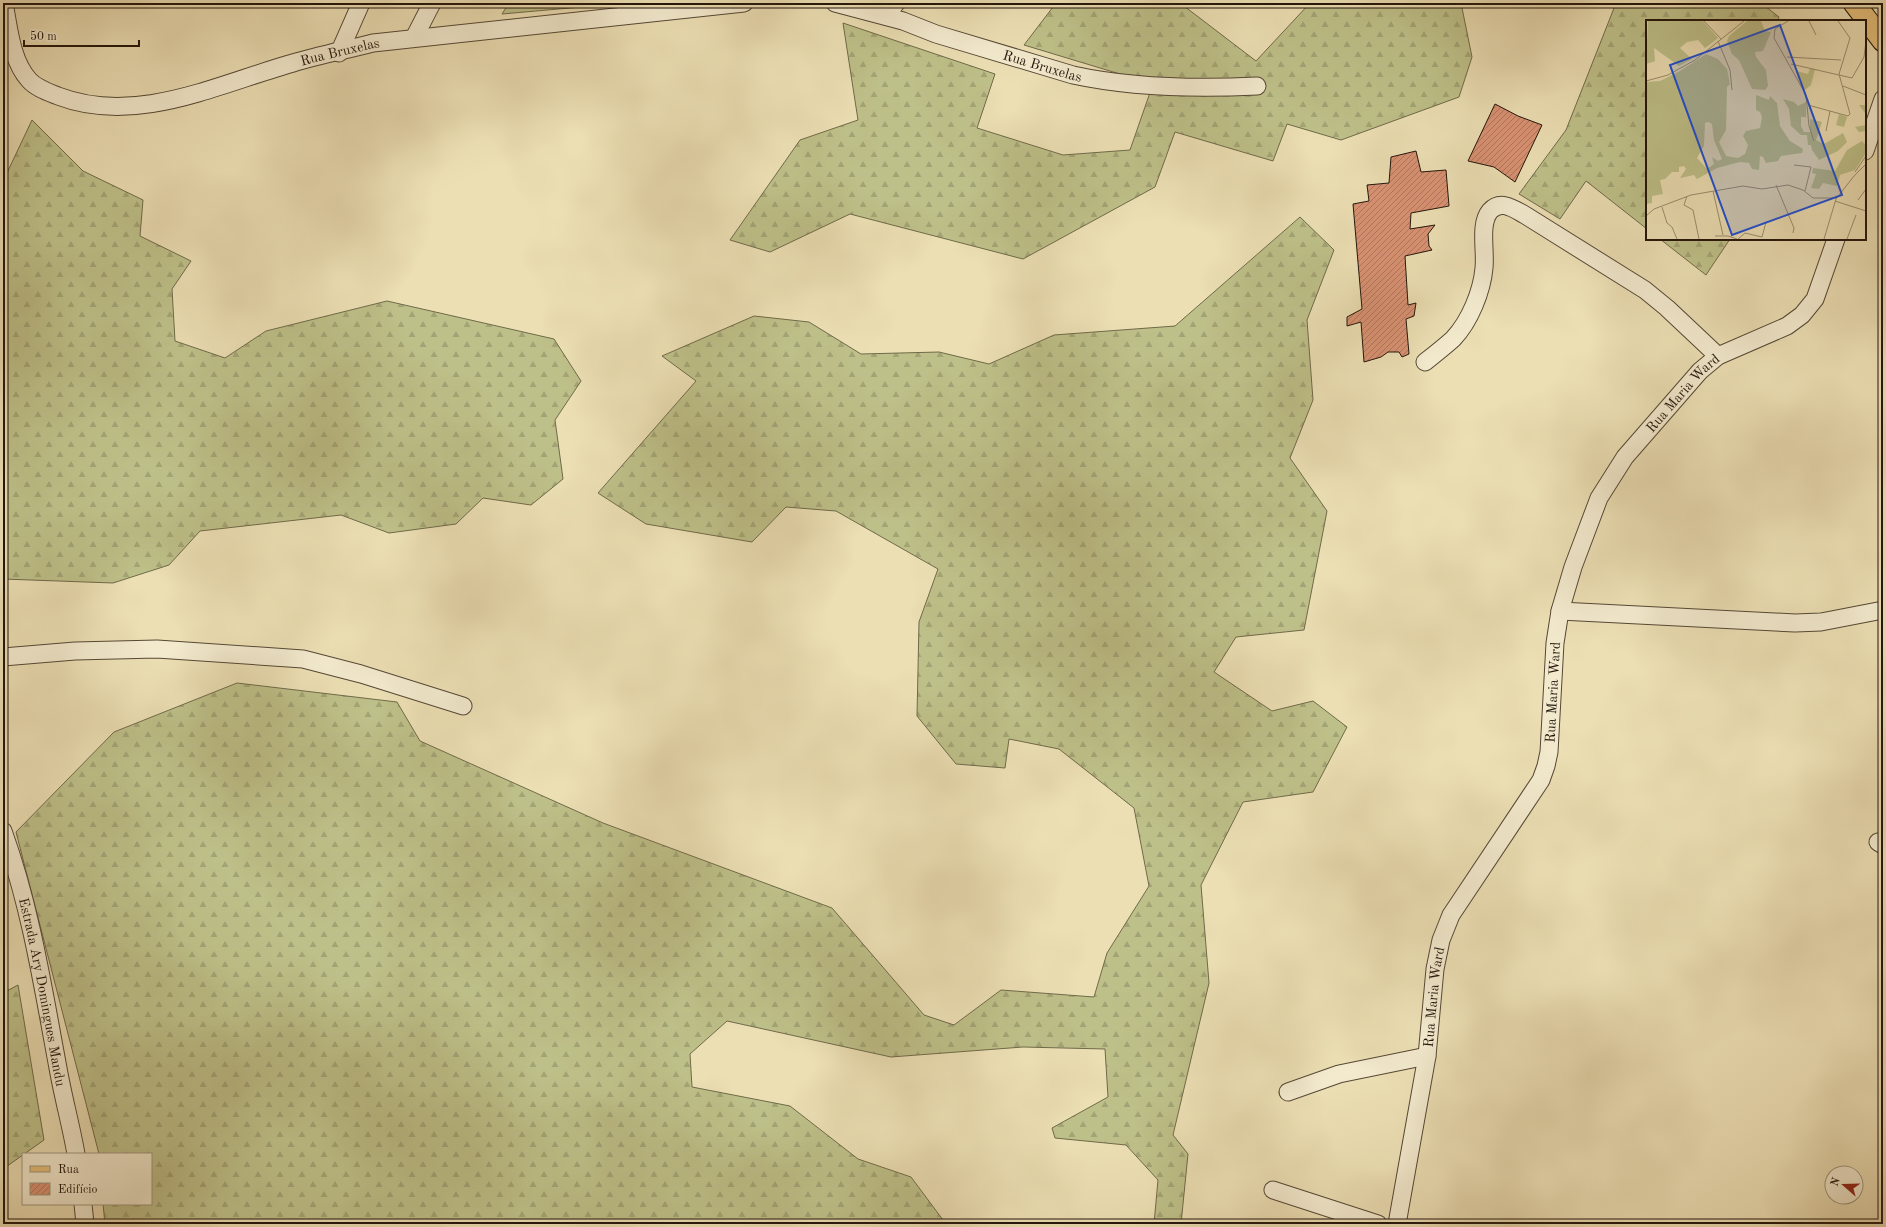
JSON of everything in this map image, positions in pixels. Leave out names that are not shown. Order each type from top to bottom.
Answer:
[{"type":"main road","points":[[1854,3],[1883,41]]},
{"type":"street","name":"Rua Bruxelas","points":[[4,3],[13,47],[22,71],[30,81],[41,88],[67,99],[101,106],[140,106],[204,90],[294,62],[373,43],[744,3]]},
{"type":"street","points":[[339,52],[361,3]]},
{"type":"street","points":[[414,38],[432,3]]},
{"type":"street","name":"Rua Bruxelas","points":[[835,3],[891,10],[951,38],[1073,75],[1095,80],[1115,83],[1220,88],[1257,86]]},
{"type":"street","points":[[1866,148],[1883,99]]},
{"type":"street","points":[[1425,362],[1454,338],[1477,301],[1484,268],[1484,227],[1489,212],[1495,206],[1502,204],[1512,207],[1645,290],[1667,308],[1718,356]]},
{"type":"street","name":"Rua Maria Ward","points":[[1397,1224],[1427,1056],[1435,969],[1444,934],[1451,916],[1541,780],[1546,766],[1549,752],[1555,643],[1560,611],[1573,567],[1599,498],[1626,457],[1660,415],[1700,371],[1718,356],[1787,326],[1802,315],[1815,299],[1836,240]]},
{"type":"street","points":[[1560,611],[1794,623],[1821,622],[1883,610]]},
{"type":"street","points":[[3,657],[75,651],[157,649],[303,659],[361,674],[463,706]]},
{"type":"street","name":"Estrada Ary Domingues Mandu","points":[[3,831],[23,893],[32,928],[76,1153]]},
{"type":"street","points":[[1288,1092],[1339,1074],[1427,1056]]},
{"type":"street","points":[[1273,1190],[1378,1224]]},
{"type":"street","points":[[83,1205],[85,1224]]},
{"type":"green space","points":[[509,3],[627,3],[502,14]]},
{"type":"green space","points":[[1056,3],[1180,3],[1256,61],[1310,3],[1461,3],[1472,57],[1459,97],[1341,140],[1287,124],[1273,161],[1175,132],[1155,187],[1023,259],[850,214],[770,252],[730,240],[800,140],[858,120],[843,23],[995,74],[977,128],[1063,155],[1130,150],[1153,84],[1024,45]]},
{"type":"green space","points":[[1616,3],[1761,3],[1779,17],[1778,20],[1646,20],[1646,228],[1586,181],[1560,219],[1519,194],[1566,130]]},
{"type":"green space","points":[[32,120],[83,171],[143,200],[140,236],[191,261],[172,289],[175,341],[225,358],[266,331],[387,301],[554,339],[581,381],[555,420],[563,479],[531,505],[483,498],[456,524],[389,533],[341,515],[200,531],[169,565],[113,583],[3,579],[3,175],[6,175]]},
{"type":"green space","points":[[1300,217],[1334,250],[1307,320],[1313,400],[1290,458],[1327,511],[1304,630],[1236,637],[1214,672],[1272,711],[1313,701],[1347,727],[1313,792],[1243,802],[1201,885],[1209,983],[1173,1135],[1188,1154],[1181,1224],[1154,1224],[1158,1180],[1126,1145],[1055,1138],[1052,1128],[1108,1097],[1105,1049],[1023,1047],[891,1057],[727,1021],[690,1054],[692,1087],[790,1106],[858,1159],[911,1177],[946,1224],[105,1224],[103,1205],[152,1205],[152,1153],[99,1153],[16,832],[114,732],[237,683],[397,702],[420,741],[603,823],[832,908],[924,1015],[954,1025],[1001,990],[1094,997],[1107,953],[1149,886],[1134,808],[1059,749],[1009,739],[1005,768],[956,764],[917,716],[919,622],[938,569],[836,511],[786,507],[752,542],[646,524],[598,493],[696,381],[662,356],[754,316],[809,322],[861,354],[939,352],[989,364],[1054,335],[1175,326]]},
{"type":"green space","points":[[1661,240],[1729,240],[1706,275]]},
{"type":"green space","points":[[18,985],[44,1140],[26,1153],[22,1153],[22,1156],[3,1169],[3,993]]},
{"type":"building","points":[[1495,104],[1518,116],[1542,125],[1515,182],[1494,167],[1468,161]]},
{"type":"building","points":[[1416,151],[1421,172],[1446,170],[1449,206],[1411,213],[1410,229],[1435,225],[1428,234],[1429,246],[1432,250],[1405,256],[1408,305],[1416,303],[1414,316],[1406,319],[1409,354],[1402,357],[1399,352],[1388,352],[1381,357],[1364,362],[1361,322],[1347,326],[1347,317],[1362,309],[1353,204],[1369,201],[1367,185],[1389,183],[1391,157]]}]
